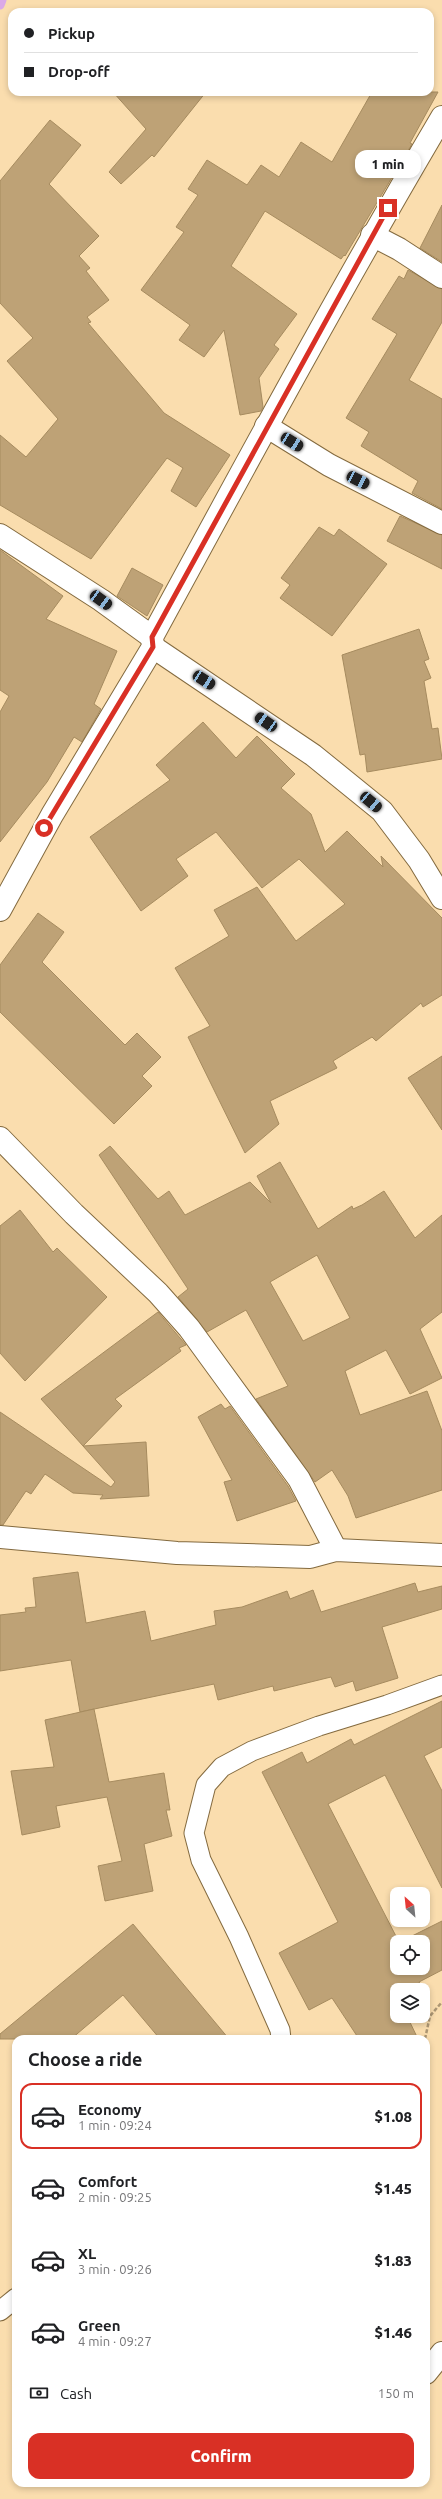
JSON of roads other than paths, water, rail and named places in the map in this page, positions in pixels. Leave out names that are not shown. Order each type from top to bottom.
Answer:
[{"type":"street","points":[[0,910],[52,815],[153,642],[266,426],[372,235],[442,117]]},
{"type":"street","points":[[372,235],[399,249],[442,277]]},
{"type":"street","points":[[266,426],[329,465],[442,523]]},
{"type":"street","points":[[0,535],[101,600],[153,642],[313,755],[382,811],[419,860],[442,898]]},
{"type":"street","points":[[0,1138],[74,1214],[158,1293],[189,1328],[299,1479],[336,1550]]},
{"type":"street","points":[[0,1537],[177,1553],[310,1557],[336,1550],[442,1554]]},
{"type":"street","points":[[430,2368],[442,2353]]},
{"type":"lane","points":[[281,2035],[280,2030],[239,1937],[201,1860],[194,1832],[206,1785],[222,1767],[266,1746],[442,1685]]},
{"type":"lane","points":[[0,2311],[12,2301]]},
{"type":"waterway","points":[[0,5],[2,0]]}]
